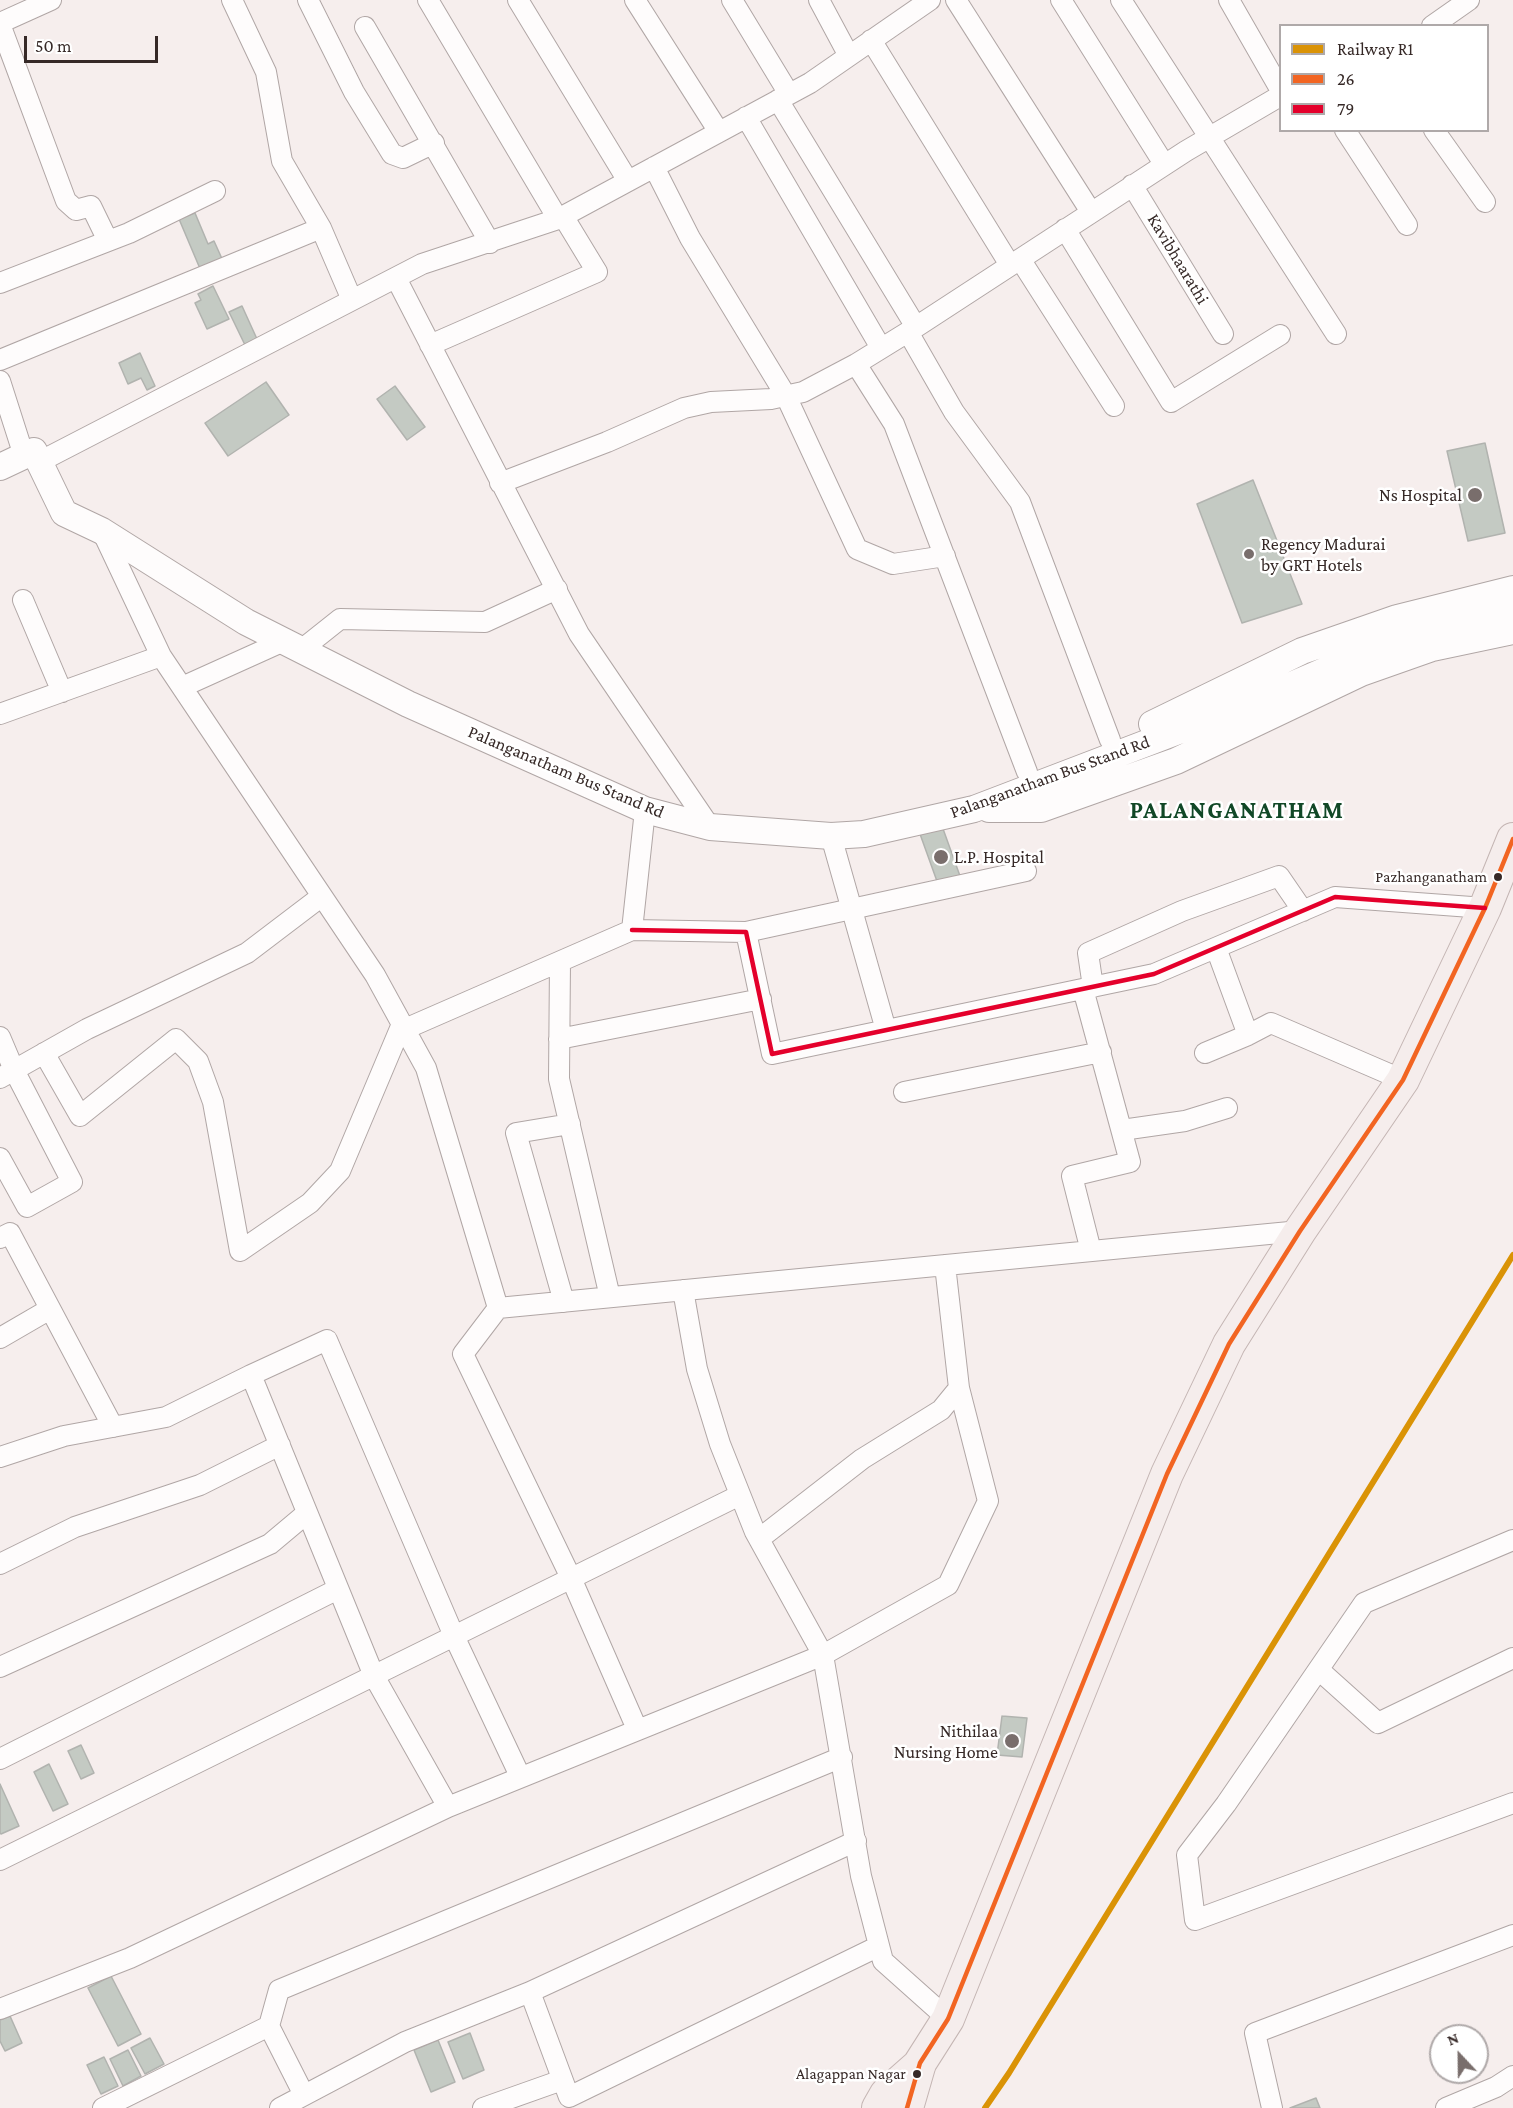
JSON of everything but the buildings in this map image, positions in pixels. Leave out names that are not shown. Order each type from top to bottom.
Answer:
[{"type":"main road","points":[[907,2108],[921,2063],[948,2019],[1167,1474],[1229,1344],[1300,1231],[1403,1080],[1485,908],[1513,839]]},
{"type":"main road","points":[[878,2108],[886,2094],[921,2063]]},
{"type":"street","points":[[51,0],[0,23],[66,201],[76,210],[90,206],[108,242]]},
{"type":"street","points":[[232,0],[266,72],[282,161],[321,228],[352,300]]},
{"type":"street","points":[[308,0],[354,92],[392,154],[403,158],[434,142]]},
{"type":"street","points":[[428,0],[560,218],[597,272],[430,345]]},
{"type":"street","points":[[518,0],[628,181]]},
{"type":"street","points":[[635,0],[719,132]]},
{"type":"street","points":[[732,0],[912,329],[954,412],[1020,502],[1110,740]]},
{"type":"street","points":[[819,0],[849,56]]},
{"type":"street","points":[[956,0],[1091,212]]},
{"type":"street","points":[[1061,0],[1164,164]]},
{"type":"street","points":[[1121,0],[1336,334]]},
{"type":"street","points":[[1229,0],[1279,86]]},
{"type":"street","points":[[1435,24],[1469,0]]},
{"type":"street","points":[[0,467],[32,459],[422,264],[560,218],[784,97],[849,56],[925,1]]},
{"type":"street","points":[[365,27],[434,142],[490,243]]},
{"type":"street","points":[[871,40],[1015,262],[1114,406]]},
{"type":"street","points":[[500,483],[607,442],[684,408],[711,402],[771,399],[803,392],[856,364],[1164,164],[1279,97]]},
{"type":"street","points":[[746,117],[881,348]]},
{"type":"street","points":[[1346,132],[1407,225]]},
{"type":"street","points":[[1435,132],[1485,202]]},
{"type":"street","points":[[654,166],[690,238],[786,396],[857,549],[893,564],[945,556]]},
{"type":"street","name":"Kavibhaarathi","points":[[1132,185],[1223,334]]},
{"type":"street","points":[[0,283],[108,242],[215,191]]},
{"type":"street","points":[[0,360],[321,228]]},
{"type":"street","points":[[1065,229],[1171,402],[1280,335]]},
{"type":"street","points":[[396,278],[579,634],[710,827]]},
{"type":"street","points":[[856,364],[894,424],[1028,772]]},
{"type":"street","points":[[0,381],[32,459]]},
{"type":"street","name":"Palanganatham Bus Stand Rd","points":[[32,459],[64,513],[102,531],[246,622],[408,704],[645,810],[710,827],[831,836],[864,834],[974,809],[1241,707],[1407,634],[1513,612]]},
{"type":"street","points":[[102,531],[161,656],[375,975],[426,1068],[498,1308]]},
{"type":"street","points":[[182,687],[292,645],[340,619],[485,622],[557,589]]},
{"type":"street","points":[[974,809],[1028,772],[1160,721],[1302,651],[1397,618],[1513,589]]},
{"type":"street","points":[[23,600],[62,692]]},
{"type":"street","points":[[974,809],[1041,809],[1176,761],[1361,673],[1432,648],[1513,631]]},
{"type":"street","points":[[0,714],[161,656]]},
{"type":"street","points":[[632,930],[645,810]]},
{"type":"street","points":[[831,836],[886,1030]]},
{"type":"street","points":[[44,1053],[80,1116],[176,1040],[198,1061],[213,1102],[240,1251],[310,1203],[340,1171],[403,1026],[632,930],[746,932],[1026,871]]},
{"type":"street","points":[[1091,1251],[1072,1176],[1130,1162],[1101,1052],[1088,988],[1088,952],[1182,911],[1279,876],[1302,911]]},
{"type":"street","points":[[7,1074],[87,1029],[247,953],[322,896]]},
{"type":"street","points":[[746,932],[772,1054],[1154,974],[1335,897],[1485,908]]},
{"type":"street","points":[[1216,948],[1248,1035]]},
{"type":"street","points":[[560,962],[559,1079],[610,1297]]},
{"type":"street","points":[[559,1039],[761,999]]},
{"type":"street","points":[[1205,1053],[1271,1023],[1403,1080]]},
{"type":"street","points":[[0,1037],[7,1074],[72,1182],[27,1207],[0,1158]]},
{"type":"street","points":[[904,1092],[1101,1052]]},
{"type":"street","points":[[1122,1130],[1185,1121],[1227,1108]]},
{"type":"street","points":[[564,1302],[516,1133],[570,1124]]},
{"type":"street","points":[[637,1729],[571,1578],[463,1354],[498,1308],[1300,1231]]},
{"type":"street","points":[[0,1238],[10,1233],[113,1427]]},
{"type":"street","points":[[0,2009],[130,1958],[448,1807],[520,1776],[823,1655],[948,1585],[988,1501],[959,1388],[945,1265]]},
{"type":"street","points":[[683,1290],[698,1369],[720,1444],[759,1539],[823,1655],[856,1841],[883,1961],[948,2019]]},
{"type":"street","points":[[0,1338],[50,1309]]},
{"type":"street","points":[[0,1457],[64,1436],[166,1417],[327,1340],[454,1636],[520,1776]]},
{"type":"street","points":[[251,1375],[374,1676],[448,1807]]},
{"type":"street","points":[[759,1539],[862,1459],[941,1410],[959,1388]]},
{"type":"street","points":[[0,1564],[75,1527],[200,1485],[280,1445]]},
{"type":"street","points":[[0,1860],[740,1495]]},
{"type":"street","points":[[0,1667],[270,1544],[308,1513]]},
{"type":"street","points":[[1513,1540],[1364,1603],[1226,1804],[1187,1856],[1195,1920],[1513,1803]]},
{"type":"street","points":[[0,1759],[338,1589]]},
{"type":"street","points":[[1319,1670],[1378,1723],[1513,1658]]},
{"type":"street","points":[[304,2095],[269,2026],[279,1990],[842,1757]]},
{"type":"street","points":[[280,2108],[405,2042],[530,1992],[856,1841]]},
{"type":"street","points":[[1272,2108],[1255,2033],[1513,1935]]},
{"type":"street","points":[[530,1992],[569,2097],[879,1946]]},
{"type":"street","points":[[103,2108],[269,2026]]},
{"type":"street","points":[[1446,2108],[1496,2087],[1513,2076]]},
{"type":"street","points":[[483,2108],[562,2080]]},
{"type":"rail line","name":"R1","points":[[985,2108],[1009,2073],[1513,1255]]},
{"type":"transit line","name":"26","points":[[907,2108],[920,2063],[948,2019],[1167,1474],[1229,1344],[1300,1231],[1403,1080],[1485,908],[1513,839]]},
{"type":"transit line","name":"79","points":[[632,930],[746,932],[772,1054],[1154,974],[1335,897],[1485,908]]},
{"type":"place","name":"Ns Hospital","points":[[1475,495]]},
{"type":"place","name":"Regency Madurai by GRT Hotels","points":[[1249,554]]},
{"type":"place","name":"L.P. Hospital","points":[[941,857]]},
{"type":"place","name":"Pazhanganatham","points":[[1498,877]]},
{"type":"place","name":"Nithilaa Nursing Home","points":[[1012,1741]]},
{"type":"place","name":"Alagappan Nagar","points":[[917,2074]]},
{"type":"district","name":"PALANGANATHAM","points":[[1237,811]]}]
